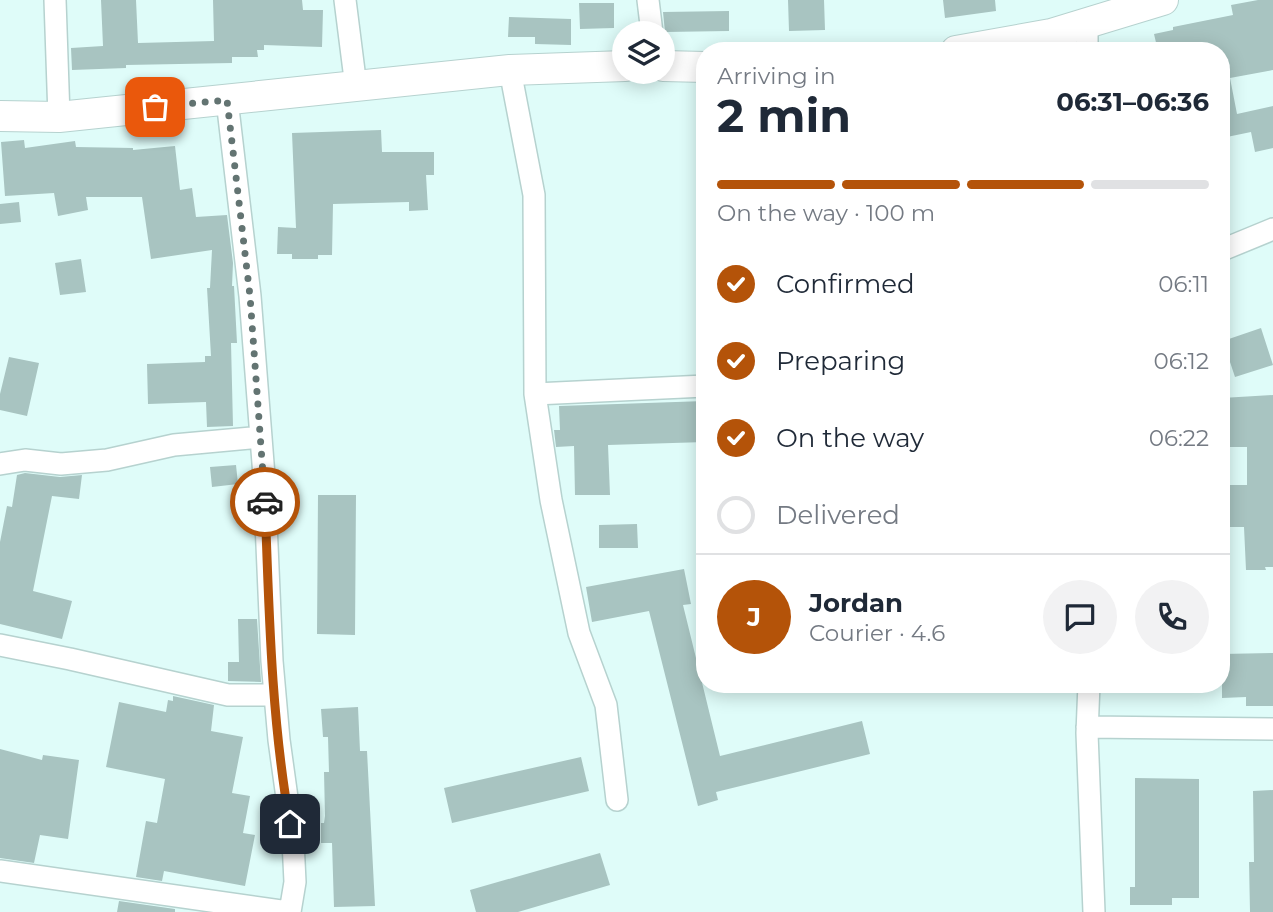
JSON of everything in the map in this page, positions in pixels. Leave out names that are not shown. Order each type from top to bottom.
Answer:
[{"type":"street","points":[[55,0],[59,117]]},
{"type":"street","points":[[345,0],[356,87]]},
{"type":"street","points":[[648,0],[651,21]]},
{"type":"street","points":[[1057,42],[1087,37],[1163,0]]},
{"type":"street","points":[[0,116],[59,117],[510,70],[612,66]]},
{"type":"street","points":[[675,66],[696,67]]},
{"type":"street","points":[[510,70],[534,195],[534,394],[551,500],[579,634],[606,705],[617,800]]},
{"type":"street","points":[[0,871],[289,912],[295,882],[293,841],[275,695],[261,437],[250,296],[227,100]]},
{"type":"street","points":[[1230,247],[1273,229]]},
{"type":"street","points":[[534,394],[696,386]]},
{"type":"street","points":[[0,464],[25,460],[61,464],[107,460],[174,445],[261,437]]},
{"type":"street","points":[[0,645],[228,695],[275,695]]},
{"type":"street","points":[[1089,693],[1087,727],[1094,912]]},
{"type":"street","points":[[1087,727],[1273,729]]},
{"type":"building","points":[[101,0],[136,0],[138,43],[214,41],[213,0],[302,0],[303,10],[323,10],[322,47],[264,45],[264,50],[257,50],[258,57],[232,57],[232,63],[126,65],[126,68],[72,70],[71,48],[103,46]]},
{"type":"building","points":[[788,0],[824,0],[825,30],[789,31]]},
{"type":"building","points":[[943,0],[995,0],[996,11],[945,18]]},
{"type":"building","points":[[1273,0],[1273,70],[1230,78],[1230,42],[1156,42],[1154,34],[1173,30],[1173,27],[1233,15],[1231,5]]},
{"type":"building","points":[[579,3],[614,3],[612,28],[580,29]]},
{"type":"building","points":[[729,11],[729,31],[675,32],[675,21],[664,21],[663,12]]},
{"type":"building","points":[[509,17],[571,19],[571,45],[535,44],[535,37],[508,37]]},
{"type":"building","points":[[1230,78],[1237,114],[1273,106],[1273,148],[1255,152],[1251,132],[1230,136]]},
{"type":"building","points":[[381,130],[382,152],[434,152],[434,175],[426,175],[428,210],[409,211],[409,202],[333,204],[332,255],[318,255],[318,259],[292,259],[292,254],[277,254],[278,227],[296,228],[292,133]]},
{"type":"building","points":[[24,140],[25,148],[75,141],[76,147],[133,150],[175,146],[180,190],[192,188],[196,217],[227,215],[233,263],[232,286],[237,343],[231,343],[233,426],[207,427],[206,402],[148,404],[147,364],[205,362],[205,356],[211,356],[207,288],[210,288],[212,250],[151,259],[142,197],[86,197],[88,210],[58,216],[54,193],[5,196],[1,142]]},
{"type":"building","points":[[19,202],[21,222],[0,224],[0,204]]},
{"type":"building","points":[[81,259],[86,292],[60,295],[55,263]]},
{"type":"building","points":[[1261,328],[1273,365],[1235,377],[1230,362],[1230,339]]},
{"type":"building","points":[[9,357],[39,363],[27,416],[0,410],[0,394]]},
{"type":"building","points":[[1273,395],[1273,567],[1265,567],[1266,570],[1246,570],[1244,527],[1230,527],[1230,485],[1247,485],[1247,447],[1230,447],[1230,398]]},
{"type":"building","points":[[696,401],[696,442],[608,445],[610,495],[575,495],[574,446],[556,447],[554,430],[560,430],[559,406]]},
{"type":"building","points":[[236,465],[238,484],[212,487],[210,467]]},
{"type":"building","points":[[25,473],[60,477],[82,475],[79,499],[52,496],[33,591],[72,601],[62,639],[0,624],[0,542],[7,506],[12,507],[17,475]]},
{"type":"building","points":[[318,495],[356,495],[355,635],[317,634]]},
{"type":"building","points":[[637,524],[638,548],[599,548],[599,525]]},
{"type":"building","points":[[684,569],[691,604],[683,605],[696,658],[696,693],[705,693],[720,756],[862,721],[870,754],[716,792],[718,800],[698,806],[649,611],[592,622],[586,587]]},
{"type":"building","points":[[238,619],[257,619],[261,682],[228,681],[228,662],[239,662]]},
{"type":"building","points":[[1273,653],[1273,706],[1246,706],[1246,697],[1222,698],[1222,693],[1230,693],[1230,654]]},
{"type":"building","points":[[173,696],[214,705],[211,731],[243,737],[232,793],[250,796],[243,833],[255,835],[245,886],[164,871],[162,881],[136,877],[146,821],[157,823],[165,779],[106,767],[119,702],[166,712],[168,700],[173,701]]},
{"type":"building","points":[[358,707],[360,751],[367,751],[375,906],[334,907],[332,843],[321,843],[321,823],[324,823],[325,816],[324,772],[329,772],[328,737],[323,737],[321,709]]},
{"type":"building","points":[[0,749],[42,760],[43,755],[79,760],[68,839],[40,835],[34,863],[0,858]]},
{"type":"building","points":[[581,757],[589,791],[452,823],[444,788]]},
{"type":"building","points":[[1135,778],[1199,779],[1199,898],[1172,898],[1172,905],[1130,905],[1130,887],[1135,887]]},
{"type":"building","points":[[1273,790],[1273,912],[1250,912],[1249,862],[1254,862],[1253,791]]},
{"type":"building","points":[[600,853],[610,885],[518,912],[476,912],[470,890]]},
{"type":"building","points":[[119,901],[175,909],[175,912],[117,912]]},
{"type":"way so far","points":[[155,107],[227,100],[250,296],[265,502]]},
{"type":"route","points":[[265,502],[272,661],[290,824]]}]
